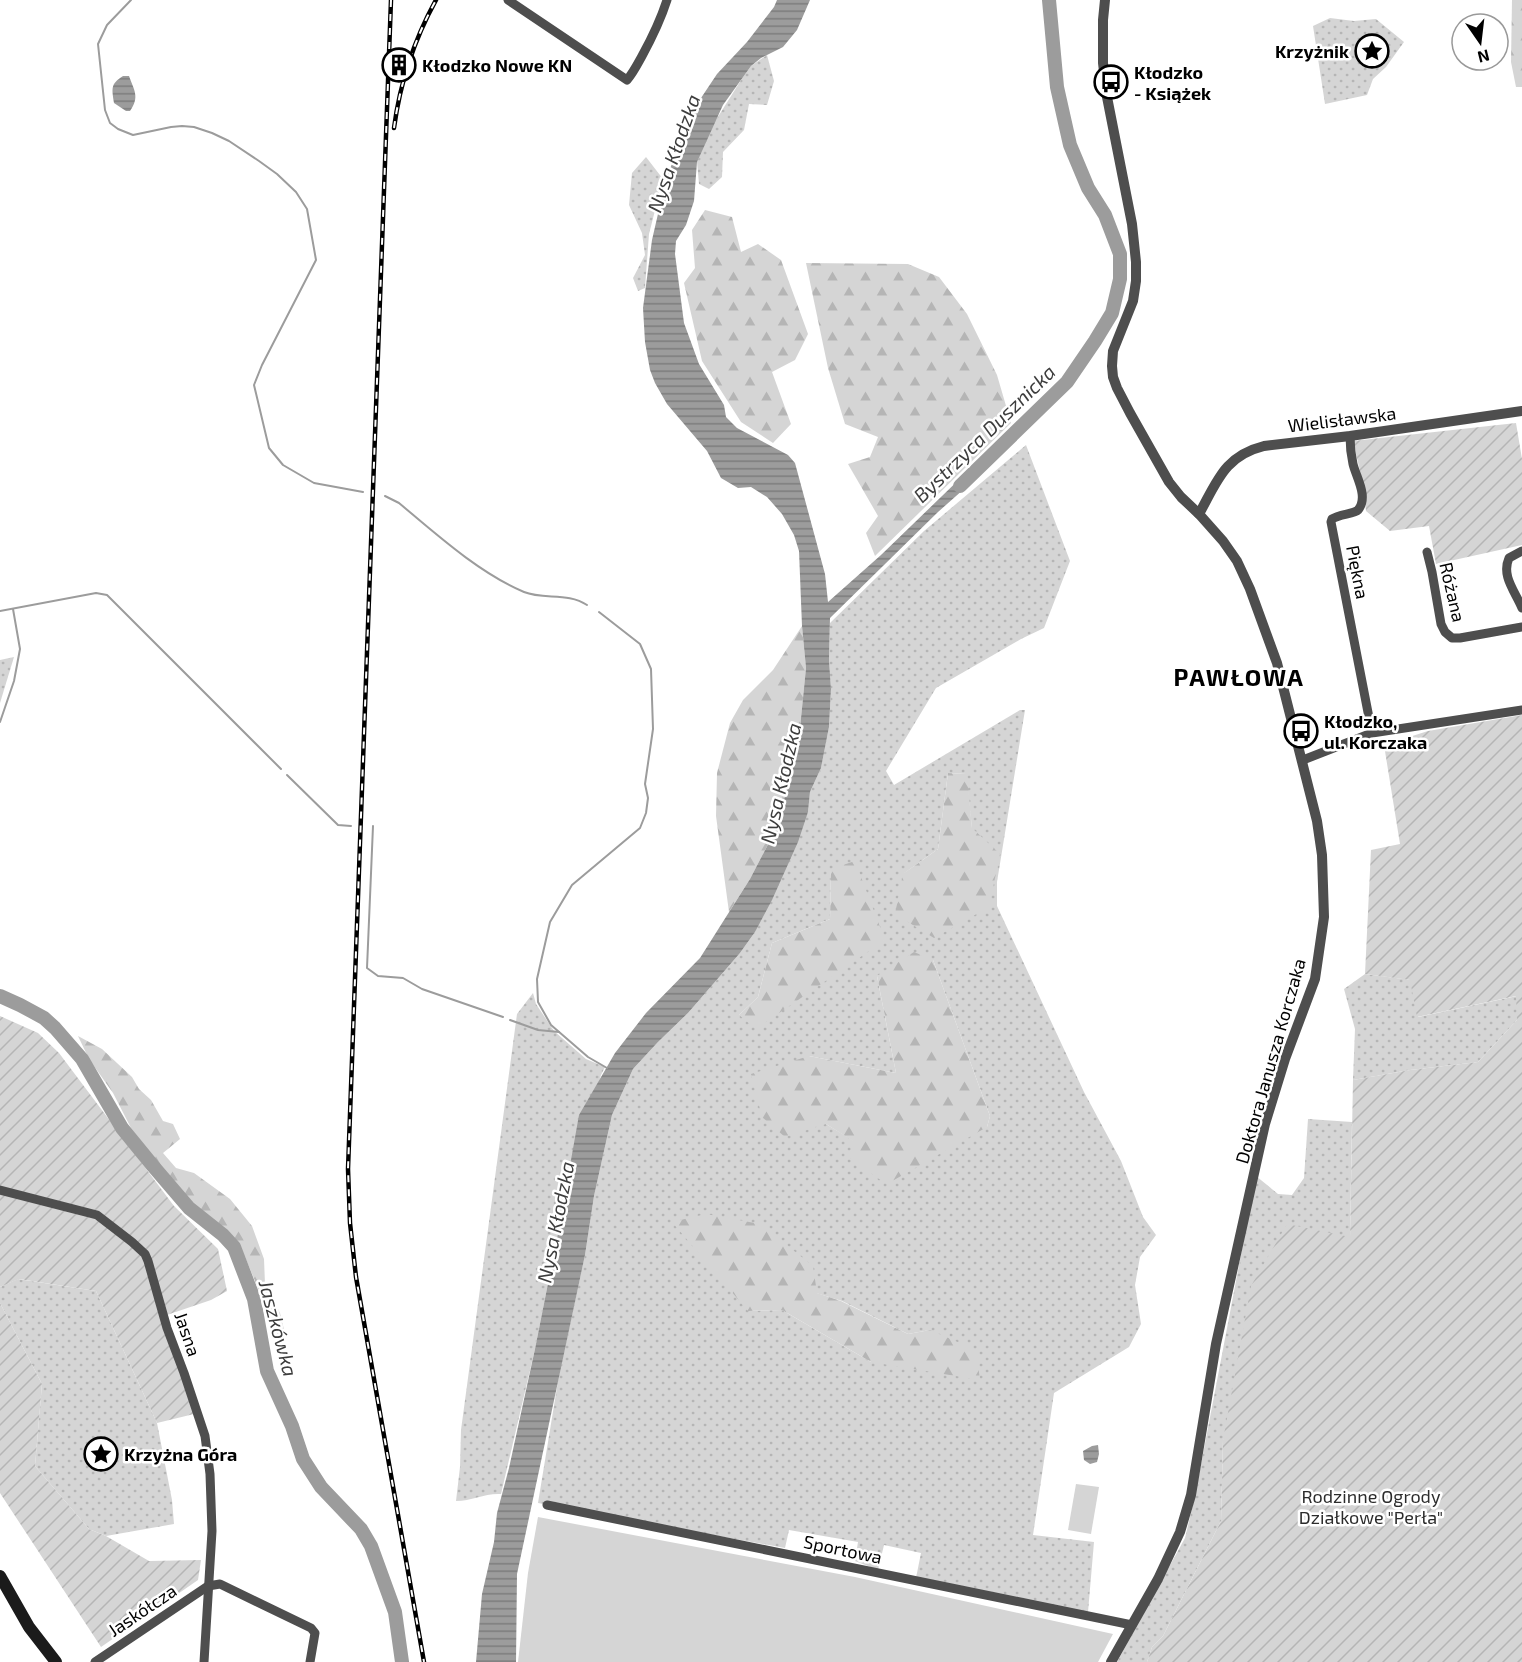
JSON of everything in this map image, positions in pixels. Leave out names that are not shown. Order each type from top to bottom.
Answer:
[{"type":"main road","points":[[0,1576],[29,1627],[56,1662]]},
{"type":"street","points":[[508,0],[627,80],[652,40],[667,0]]},
{"type":"street","name":"Doktora Janusza Korczaka","points":[[1105,0],[1103,63],[1107,97],[1132,224],[1136,262],[1133,301],[1113,351],[1113,377],[1130,413],[1169,482],[1223,541],[1237,561],[1250,589],[1277,663],[1317,821],[1322,855],[1324,917],[1315,979],[1284,1059],[1265,1124],[1216,1344],[1191,1495],[1180,1532],[1158,1579],[1111,1662]]},
{"type":"street","name":"Wielisławska","points":[[1199,514],[1226,468],[1238,456],[1251,449],[1522,411]]},
{"type":"street","name":"Piękna","points":[[1350,436],[1353,463],[1361,485],[1362,496],[1356,512],[1335,516],[1331,522],[1372,733]]},
{"type":"street","points":[[1522,551],[1509,558],[1505,570],[1522,608]]},
{"type":"street","name":"Różana","points":[[1427,552],[1441,624],[1452,638],[1522,627]]},
{"type":"street","points":[[1303,760],[1372,733],[1522,710]]},
{"type":"street","name":"Jasna","points":[[0,1190],[97,1215],[145,1254],[167,1328],[205,1436],[210,1474],[212,1531],[204,1662]]},
{"type":"street","name":"Sportowa","points":[[548,1505],[1132,1625]]},
{"type":"street","points":[[208,1586],[220,1584],[234,1589],[311,1628],[315,1633],[310,1662]]},
{"type":"street","name":"Jaskółcza","points":[[95,1662],[208,1586]]},
{"type":"green space","points":[[1512,0],[1522,0],[1522,87],[1516,87],[1511,62]]},
{"type":"green space","points":[[1330,18],[1354,21],[1376,19],[1404,42],[1386,67],[1373,79],[1367,95],[1325,104],[1313,26]]},
{"type":"green space","points":[[767,55],[774,81],[767,105],[749,104],[744,130],[723,152],[722,177],[709,189],[699,184],[697,162],[709,131],[751,66]]},
{"type":"green space","points":[[646,157],[663,179],[649,234],[645,288],[638,291],[633,278],[645,255],[642,233],[629,205],[632,173]]},
{"type":"green space","points":[[705,210],[732,217],[741,252],[758,244],[781,260],[808,334],[795,360],[772,372],[791,424],[773,443],[741,422],[702,361],[684,283],[695,268],[692,230]]},
{"type":"green space","points":[[806,263],[908,264],[939,277],[967,314],[997,375],[1011,423],[875,556],[866,533],[878,516],[848,464],[870,457],[878,437],[845,424],[828,368]]},
{"type":"green space","points":[[1516,423],[1522,459],[1522,545],[1436,564],[1429,526],[1390,531],[1366,511],[1363,484],[1353,441]]},
{"type":"green space","points":[[1026,445],[1070,561],[1044,628],[936,688],[886,771],[894,785],[1020,710],[1025,710],[997,882],[997,906],[1084,1092],[1121,1161],[1143,1217],[1156,1235],[1140,1257],[1135,1285],[1141,1324],[1129,1347],[1054,1393],[1033,1535],[1094,1542],[1088,1612],[916,1578],[921,1553],[884,1545],[878,1570],[855,1561],[858,1542],[789,1530],[785,1548],[538,1503],[559,1375],[612,1115],[633,1069],[688,1013],[740,953],[755,932],[808,812],[810,792],[821,768],[829,727],[830,623],[924,531]],"holes":[[[948,773],[966,774],[972,828],[903,874],[938,849]],[[831,869],[884,940],[739,1015],[758,997],[772,943],[830,919]],[[933,960],[990,1116],[987,1127],[854,1141],[826,1124],[809,1056],[896,1073],[877,976]],[[816,1293],[842,1301],[908,1334],[930,1330],[871,1362],[782,1310],[748,1311]]]},
{"type":"green space","points":[[802,626],[806,668],[798,748],[791,776],[776,829],[750,879],[729,912],[716,816],[717,773],[730,723],[743,700],[773,670]]},
{"type":"green space","points":[[14,657],[0,703],[0,660]]},
{"type":"green space","name":"Rodzinne Ogrody Działkowe \"Perła\"","points":[[1522,715],[1522,1662],[1147,1662],[1152,1647],[1163,1636],[1221,1521],[1223,1440],[1251,1286],[1287,1224],[1350,1237],[1353,1080],[1478,1062],[1517,1020],[1516,996],[1417,1017],[1410,980],[1365,974],[1371,850],[1400,844],[1384,745],[1428,731]]},
{"type":"green space","points":[[948,773],[967,774],[972,828],[1000,854],[989,907],[934,938],[895,914],[903,874],[938,849]]},
{"type":"green space","points":[[855,861],[885,940],[756,1029],[739,1015],[758,997],[772,943],[830,919],[831,869]]},
{"type":"green space","points":[[914,952],[933,960],[990,1116],[987,1127],[887,1184],[850,1158],[853,1141],[826,1124],[785,1137],[762,1117],[751,1074],[809,1056],[896,1073],[877,976]]},
{"type":"green space","points":[[1365,974],[1411,980],[1418,1017],[1517,996],[1517,1020],[1478,1062],[1353,1080],[1355,1029],[1344,989]]},
{"type":"green space","points":[[533,993],[536,1004],[554,1031],[586,1059],[605,1067],[558,1233],[535,1349],[501,1494],[456,1501],[461,1430],[517,1014]]},
{"type":"green space","points":[[0,1016],[38,1033],[59,1053],[174,1206],[218,1249],[227,1291],[211,1300],[161,1317],[194,1414],[157,1423],[96,1291],[19,1279],[0,1287]]},
{"type":"green space","points":[[78,1036],[102,1049],[132,1077],[139,1089],[151,1100],[163,1121],[173,1124],[180,1139],[163,1153],[176,1168],[194,1173],[230,1199],[252,1226],[264,1259],[265,1284],[280,1313],[285,1334],[278,1336],[245,1257],[234,1239],[192,1202],[167,1176],[131,1128],[113,1093],[89,1059]]},
{"type":"green space","points":[[1308,1119],[1352,1122],[1350,1237],[1223,1440],[1221,1521],[1163,1636],[1152,1647],[1147,1662],[1117,1662],[1185,1538],[1256,1176],[1278,1194],[1292,1195],[1304,1178]]},
{"type":"green space","points":[[706,1214],[760,1224],[813,1266],[817,1293],[841,1301],[908,1334],[930,1330],[976,1350],[980,1380],[871,1362],[782,1310],[748,1311],[672,1222]]},
{"type":"green space","points":[[18,1279],[96,1291],[157,1423],[172,1500],[174,1524],[106,1536],[89,1529],[35,1466],[42,1384],[0,1303],[0,1287]]},
{"type":"green space","points":[[0,1303],[42,1384],[35,1466],[89,1529],[106,1536],[149,1561],[201,1560],[198,1580],[101,1647],[0,1493]]},
{"type":"green space","points":[[1076,1484],[1099,1487],[1091,1534],[1068,1530]]},
{"type":"green space","points":[[538,1517],[855,1577],[1113,1634],[1098,1662],[518,1662],[528,1573]]},
{"type":"shaded area","points":[[777,0],[810,0],[797,30],[783,47],[751,66],[723,105],[697,162],[694,201],[686,225],[676,241],[675,254],[684,323],[699,364],[724,405],[726,417],[737,428],[788,455],[795,463],[825,574],[828,602],[881,555],[972,467],[973,481],[938,512],[830,618],[829,727],[821,768],[810,792],[808,812],[798,842],[755,932],[740,953],[688,1013],[633,1069],[612,1115],[594,1196],[585,1255],[517,1574],[516,1662],[476,1662],[482,1594],[494,1542],[497,1513],[535,1349],[579,1115],[615,1053],[646,1013],[700,958],[750,879],[776,829],[798,748],[806,668],[799,551],[794,535],[782,514],[767,497],[751,487],[738,488],[721,478],[707,451],[667,404],[650,370],[645,342],[643,308],[652,240],[666,179],[693,110],[717,74],[747,42]]},
{"type":"shaded area","points":[[123,76],[129,76],[135,94],[135,102],[130,111],[114,103],[113,87]]},
{"type":"shaded area","points":[[1098,1445],[1097,1462],[1090,1464],[1084,1460],[1083,1451]]},
{"type":"waterway","points":[[131,0],[107,25],[98,44],[105,110],[110,123],[133,135],[182,126],[212,133],[229,141],[259,161],[296,192],[307,209],[316,260],[254,385],[269,448],[283,465],[314,483],[363,492]]},
{"type":"waterway","name":"Bystrzyca Dusznicka","points":[[960,486],[1067,382],[1112,313],[1120,279],[1120,254],[1105,215],[1088,188],[1070,145],[1057,87],[1049,0]]},
{"type":"waterway","points":[[385,496],[399,503],[474,564],[507,584],[524,592],[540,596],[564,597],[587,605]]},
{"type":"waterway","points":[[0,611],[96,593],[107,595],[281,769]]},
{"type":"waterway","points":[[0,722],[14,681],[20,649],[13,609]]},
{"type":"waterway","points":[[599,612],[640,644],[651,669],[653,729],[645,784],[648,798],[646,813],[640,828],[572,885],[550,922],[537,979],[538,1002],[551,1025],[588,1057],[607,1068]]},
{"type":"waterway","points":[[287,775],[338,825],[351,826]]},
{"type":"waterway","points":[[373,826],[367,968],[378,976],[403,978],[422,989],[503,1017]]},
{"type":"waterway","name":"Jaszkówka","points":[[0,996],[44,1018],[55,1028],[82,1059],[122,1128],[153,1166],[189,1208],[223,1235],[234,1247],[254,1299],[267,1371],[292,1426],[303,1459],[321,1487],[361,1529],[371,1546],[395,1612],[402,1662]]},
{"type":"waterway","points":[[510,1020],[538,1030],[559,1032]]},
{"type":"railway","points":[[391,0],[348,1169],[350,1223],[356,1277],[424,1662]]},
{"type":"railway","points":[[394,128],[409,62],[436,0]]},
{"type":"place","name":"Krzyżnik","points":[[1372,51]]},
{"type":"place","name":"Kłodzko Nowe KN","points":[[399,65]]},
{"type":"place","name":"Kłodzko - Książek","points":[[1111,82]]},
{"type":"place","name":"Kłodzko, ul. Korczaka","points":[[1301,731]]},
{"type":"place","name":"Krzyżna Góra","points":[[101,1454]]},
{"type":"district","name":"PAWŁOWA","points":[[1239,676]]},
{"type":"water label","name":"Nysa Kłodzka","points":[[673,153]]},
{"type":"water label","name":"Nysa Kłodzka","points":[[780,783]]},
{"type":"water label","name":"Nysa Kłodzka","points":[[555,1222]]}]
